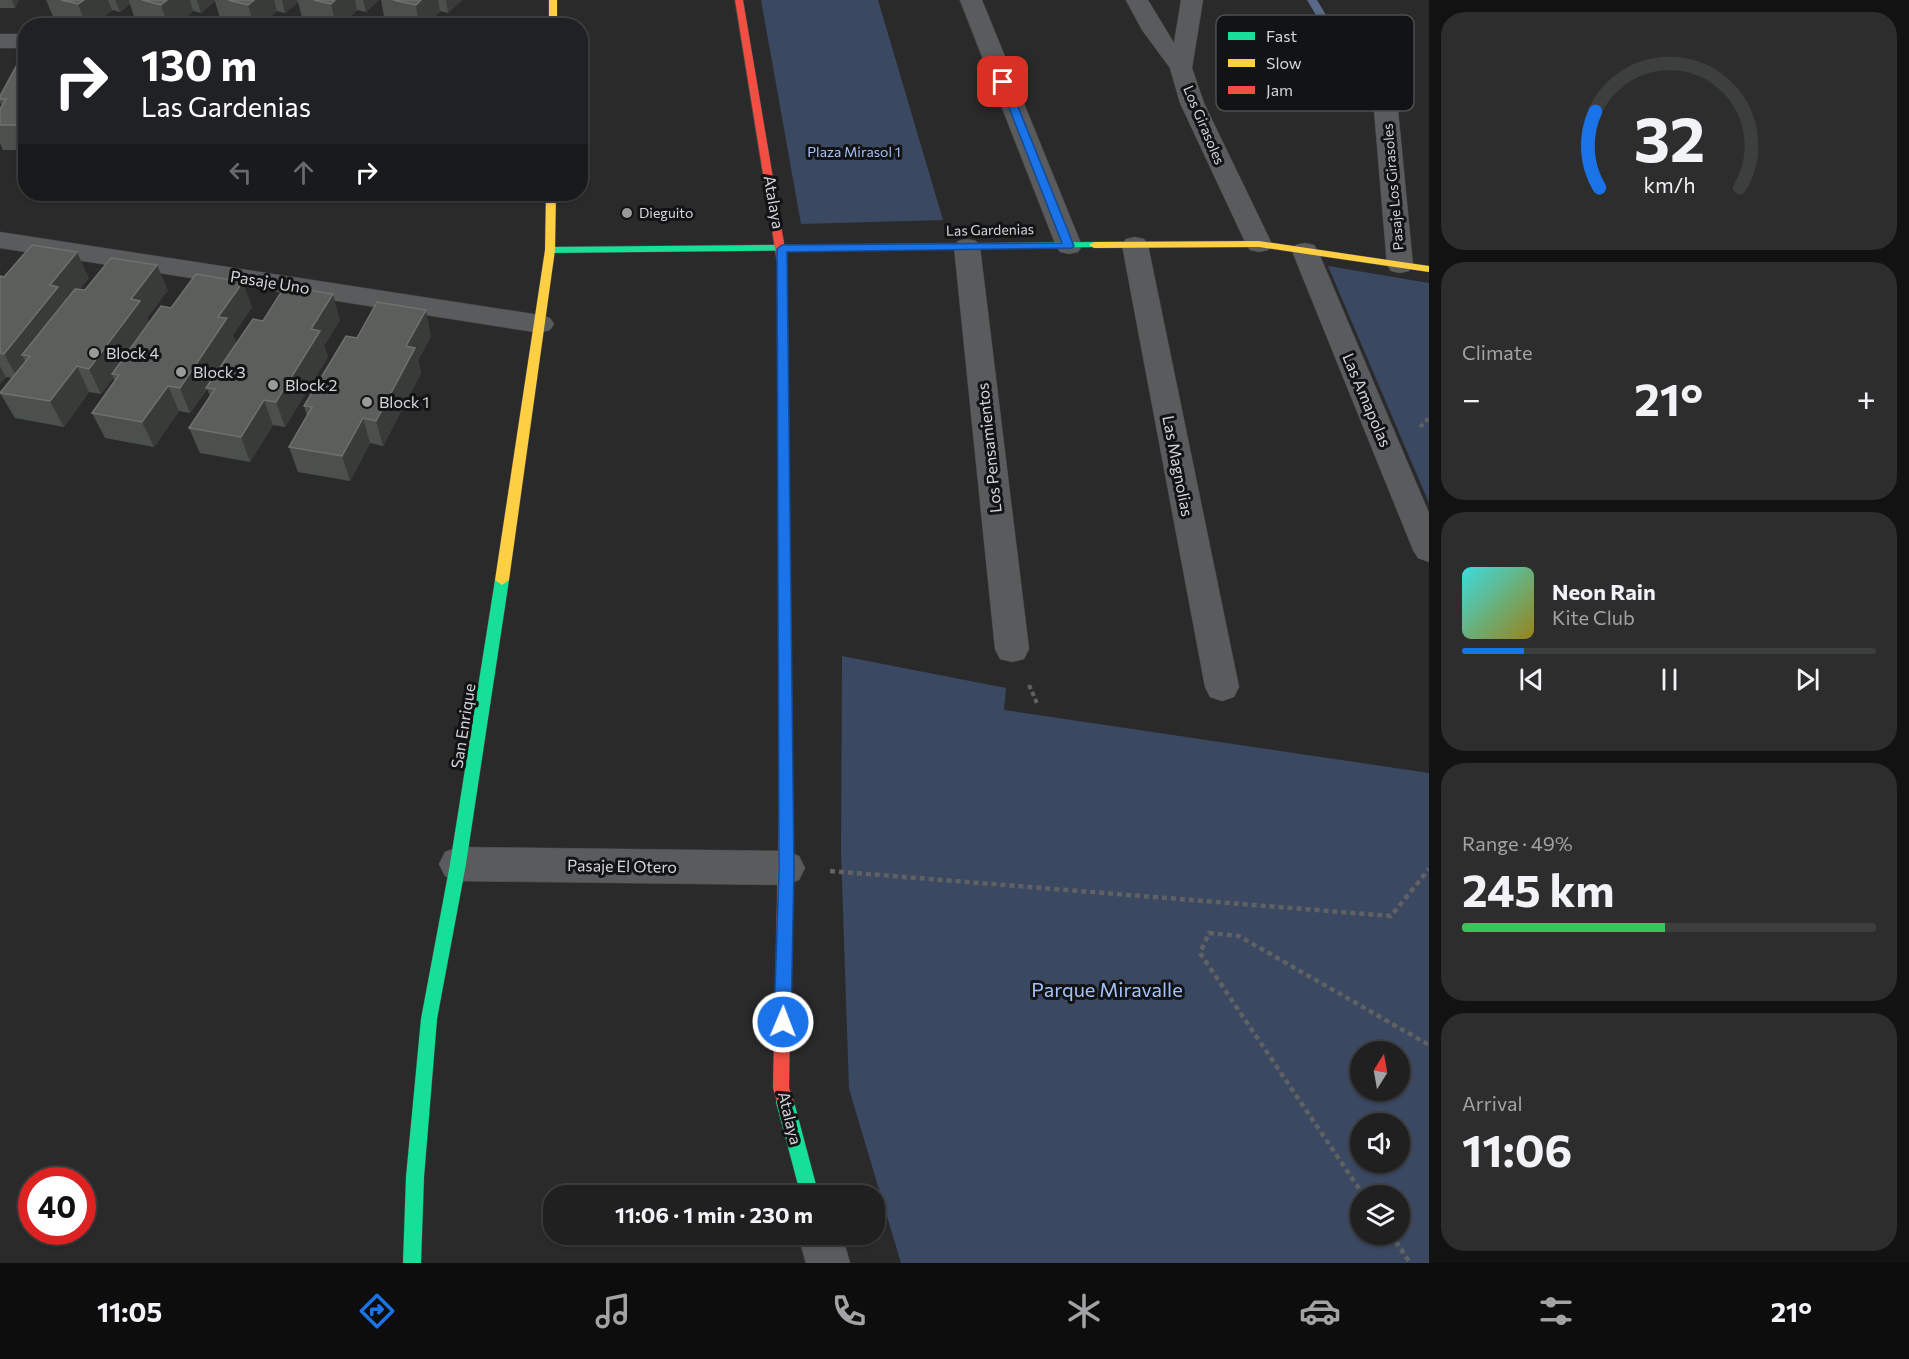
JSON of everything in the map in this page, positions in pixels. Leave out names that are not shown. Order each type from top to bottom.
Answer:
[{"type":"street","points":[[553,0],[553,18]]},
{"type":"street","name":"Atalaya","points":[[739,0],[782,249],[786,868],[781,1088],[807,1185]]},
{"type":"street","points":[[971,0],[1068,246]]},
{"type":"street","points":[[1137,0],[1153,30],[1181,68]]},
{"type":"street","name":"Los Girasoles","points":[[1192,0],[1181,68],[1192,103],[1259,244]]},
{"type":"street","points":[[0,41],[18,42]]},
{"type":"street","name":"Pasaje Los Girasoles","points":[[1386,111],[1400,265]]},
{"type":"street","name":"San Enrique","points":[[412,1263],[415,1177],[429,1018],[458,864],[540,324],[550,250],[551,201]]},
{"type":"street","name":"Pasaje Uno","points":[[0,240],[540,324]]},
{"type":"street","name":"Las Gardenias","points":[[550,250],[1259,244],[1429,269]]},
{"type":"street","name":"Las Magnolias","points":[[1134,245],[1222,687]]},
{"type":"street","name":"Los Pensamientos","points":[[967,247],[1012,649]]},
{"type":"street","name":"Las Amapolas","points":[[1305,251],[1429,550]]},
{"type":"street","name":"Pasaje El Otero","points":[[458,864],[786,868]]},
{"type":"street","points":[[823,1245],[828,1263]]},
{"type":"path","points":[[786,868],[1391,916],[1429,869]]},
{"type":"path","points":[[1357,1185],[1200,953],[1209,933],[1239,936],[1429,1045]]},
{"type":"path","points":[[1398,1245],[1410,1263]]},
{"type":"green space","name":"Plaza Mirasol 1","points":[[761,0],[878,0],[943,220],[801,224]]},
{"type":"green space","points":[[1328,266],[1429,283],[1429,503]]},
{"type":"green space","name":"Parque Miravalle","points":[[842,656],[1006,688],[1004,710],[1429,773],[1429,1263],[901,1263],[885,1209],[885,1185],[878,1185],[849,1089],[841,852]]},
{"type":"building","points":[[61,0],[84,0],[78,4]]},
{"type":"building","points":[[142,0],[167,0],[161,5]]},
{"type":"building","points":[[228,0],[254,0],[248,5]]},
{"type":"building","points":[[314,0],[335,0],[331,4]]},
{"type":"building","points":[[393,0],[421,0],[416,5]]},
{"type":"building","points":[[18,63],[18,125],[0,125],[0,109],[6,99],[0,99]]},
{"type":"building","points":[[32,245],[77,252],[50,285],[58,287],[4,354],[0,353],[0,276],[4,277]]},
{"type":"building","points":[[111,258],[157,265],[131,299],[140,301],[89,369],[77,366],[50,401],[0,393],[30,356],[22,355],[75,289],[85,290]]},
{"type":"building","points":[[196,274],[243,282],[218,317],[227,318],[180,388],[168,386],[142,422],[92,413],[119,375],[112,374],[161,306],[171,308]]},
{"type":"building","points":[[285,286],[333,294],[311,329],[320,331],[276,402],[264,400],[241,437],[189,428],[215,389],[206,388],[253,319],[263,321]]},
{"type":"building","points":[[377,302],[426,310],[406,346],[415,348],[376,421],[363,418],[342,456],[289,447],[312,407],[304,406],[346,336],[357,338]]},
{"type":"waterway","points":[[1312,0],[1321,15]]},
{"type":"traffic: fast","points":[[550,250],[1094,245]]},
{"type":"traffic: fast","points":[[782,261],[786,811]]},
{"type":"traffic: fast","points":[[412,1263],[415,1177],[429,1019],[458,864],[502,580]]},
{"type":"traffic: fast","points":[[785,1102],[807,1185]]},
{"type":"traffic: slow","points":[[553,0],[553,18]]},
{"type":"traffic: slow","points":[[502,580],[550,250],[551,201]]},
{"type":"traffic: slow","points":[[1094,245],[1259,244],[1429,269]]},
{"type":"traffic: jam","points":[[739,0],[782,261]]},
{"type":"traffic: jam","points":[[785,1102],[781,1088],[786,811]]},
{"type":"place","name":"Dieguito","points":[[627,213]]},
{"type":"place","name":"Block 4","points":[[94,353]]},
{"type":"place","name":"Block 3","points":[[181,372]]},
{"type":"place","name":"Block 2","points":[[273,385]]},
{"type":"place","name":"Block 1","points":[[367,402]]},
{"type":"route","points":[[783,1022],[786,868],[782,249],[1068,246],[1003,82]]}]
